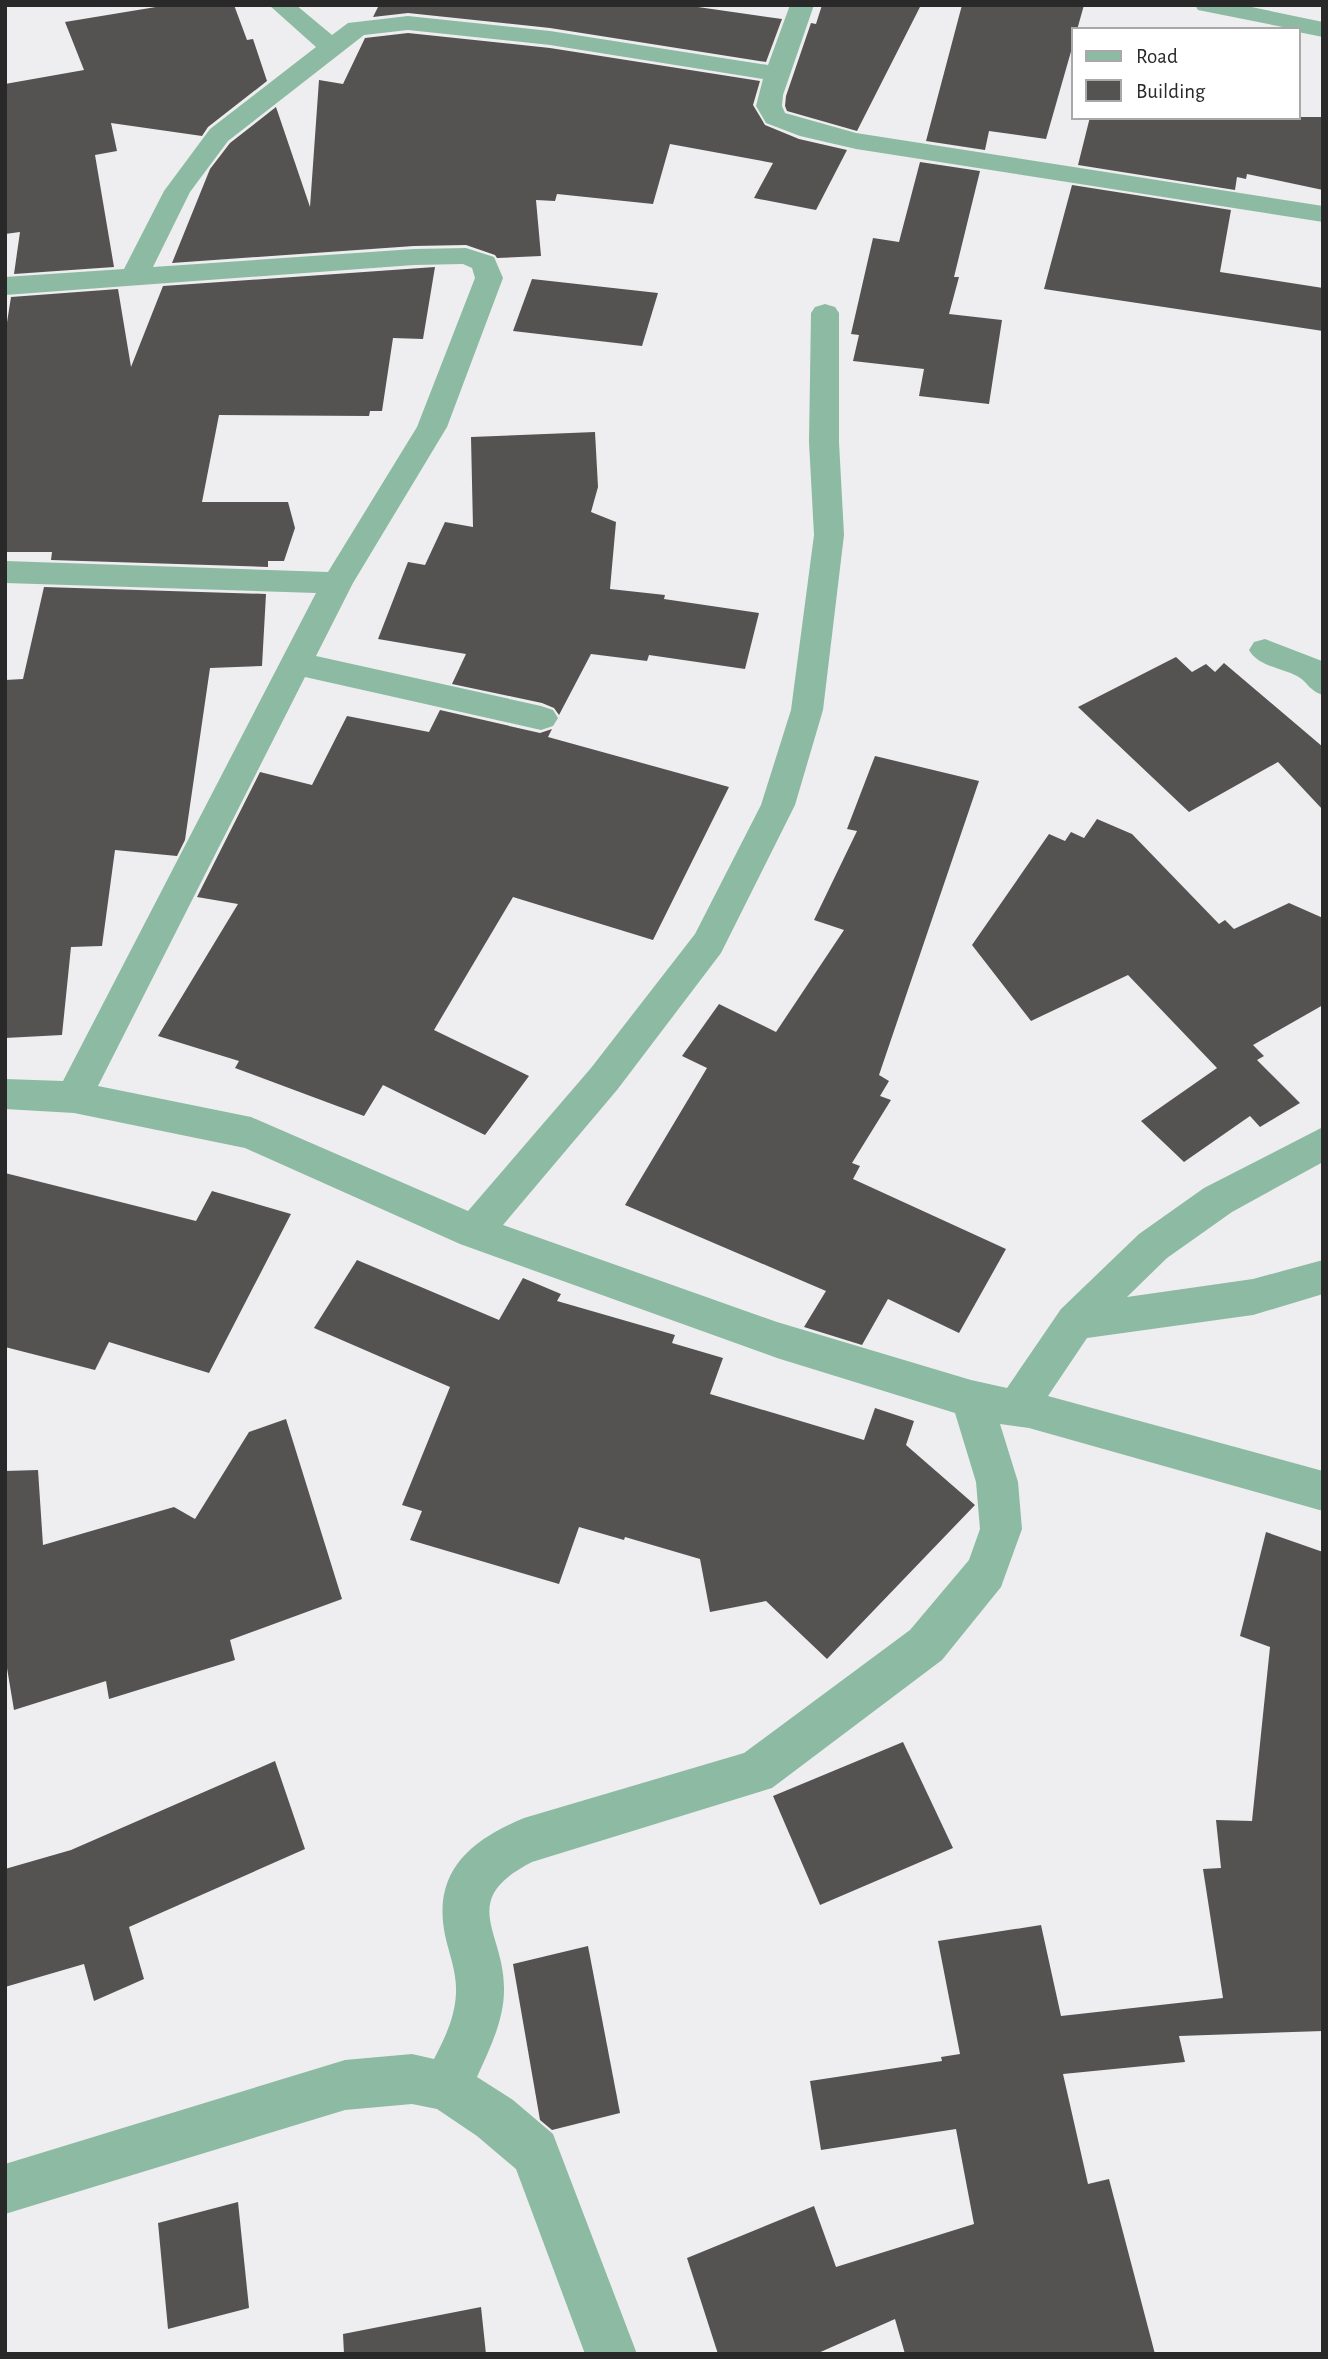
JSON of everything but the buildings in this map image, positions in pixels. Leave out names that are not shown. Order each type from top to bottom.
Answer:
[{"type":"street","points":[[281,5],[331,47]]},
{"type":"street","points":[[802,5],[777,74],[769,106],[775,118],[809,130],[856,141],[1323,214]]},
{"type":"street","points":[[1207,5],[1323,30]]},
{"type":"street","points":[[133,279],[177,191],[219,135],[357,28],[408,23],[550,38],[777,74]]},
{"type":"street","points":[[5,286],[414,257],[466,256],[484,263],[489,278],[432,426],[337,583],[298,664],[74,1097]]},
{"type":"street","points":[[474,1232],[604,1079],[708,943],[778,805],[807,710],[829,535],[824,442],[825,313]]},
{"type":"street","points":[[5,572],[337,583]]},
{"type":"street","points":[[1265,650],[1311,669],[1323,683]]},
{"type":"street","points":[[298,664],[541,718]]},
{"type":"street","points":[[5,1094],[74,1097],[250,1133],[474,1232],[777,1340],[971,1399],[1016,1409],[1029,1409],[1323,1491]]},
{"type":"street","points":[[1016,1409],[1075,1322],[1163,1239],[1218,1200],[1323,1143]]},
{"type":"street","points":[[1075,1322],[1253,1297],[1323,1277]]},
{"type":"street","points":[[447,2086],[474,2029],[480,1979],[468,1917],[468,1896],[473,1875],[501,1852],[524,1841],[755,1772],[926,1645],[986,1572],[1001,1529],[997,1482],[971,1399]]},
{"type":"street","points":[[5,2189],[345,2085],[412,2079],[447,2086],[495,2118],[535,2152],[611,2354]]}]
